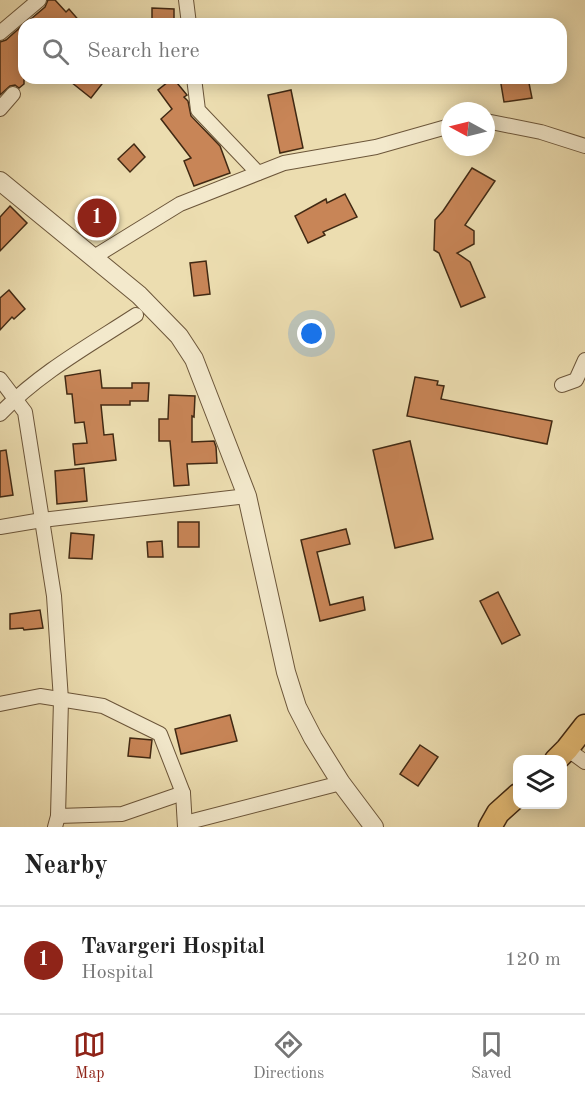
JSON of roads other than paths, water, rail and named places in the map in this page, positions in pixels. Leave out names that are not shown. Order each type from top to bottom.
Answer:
[{"type":"main road","points":[[569,757],[585,726]]},
{"type":"main road","points":[[490,827],[498,813],[513,800]]},
{"type":"street","points":[[0,33],[39,0]]},
{"type":"street","points":[[186,0],[188,18]]},
{"type":"street","points":[[195,84],[198,110],[258,173]]},
{"type":"street","points":[[0,109],[13,94]]},
{"type":"street","points":[[495,123],[541,132],[585,146]]},
{"type":"street","points":[[94,257],[180,204],[284,163],[376,147],[441,129]]},
{"type":"street","points":[[0,181],[139,295],[179,336],[189,351],[205,385],[247,496],[286,672],[297,706],[313,738],[341,783],[374,827]]},
{"type":"street","points":[[0,414],[15,398],[40,379],[136,315]]},
{"type":"street","points":[[562,386],[576,380],[585,360]]},
{"type":"street","points":[[0,379],[25,412],[54,596],[61,700],[57,822],[122,814],[183,793]]},
{"type":"street","points":[[0,527],[247,496]]},
{"type":"street","points":[[0,704],[40,696],[103,706],[160,734],[183,793],[185,825],[341,783]]},
{"type":"place","name":"Tavargeri Hospital","points":[[97,218]]}]
